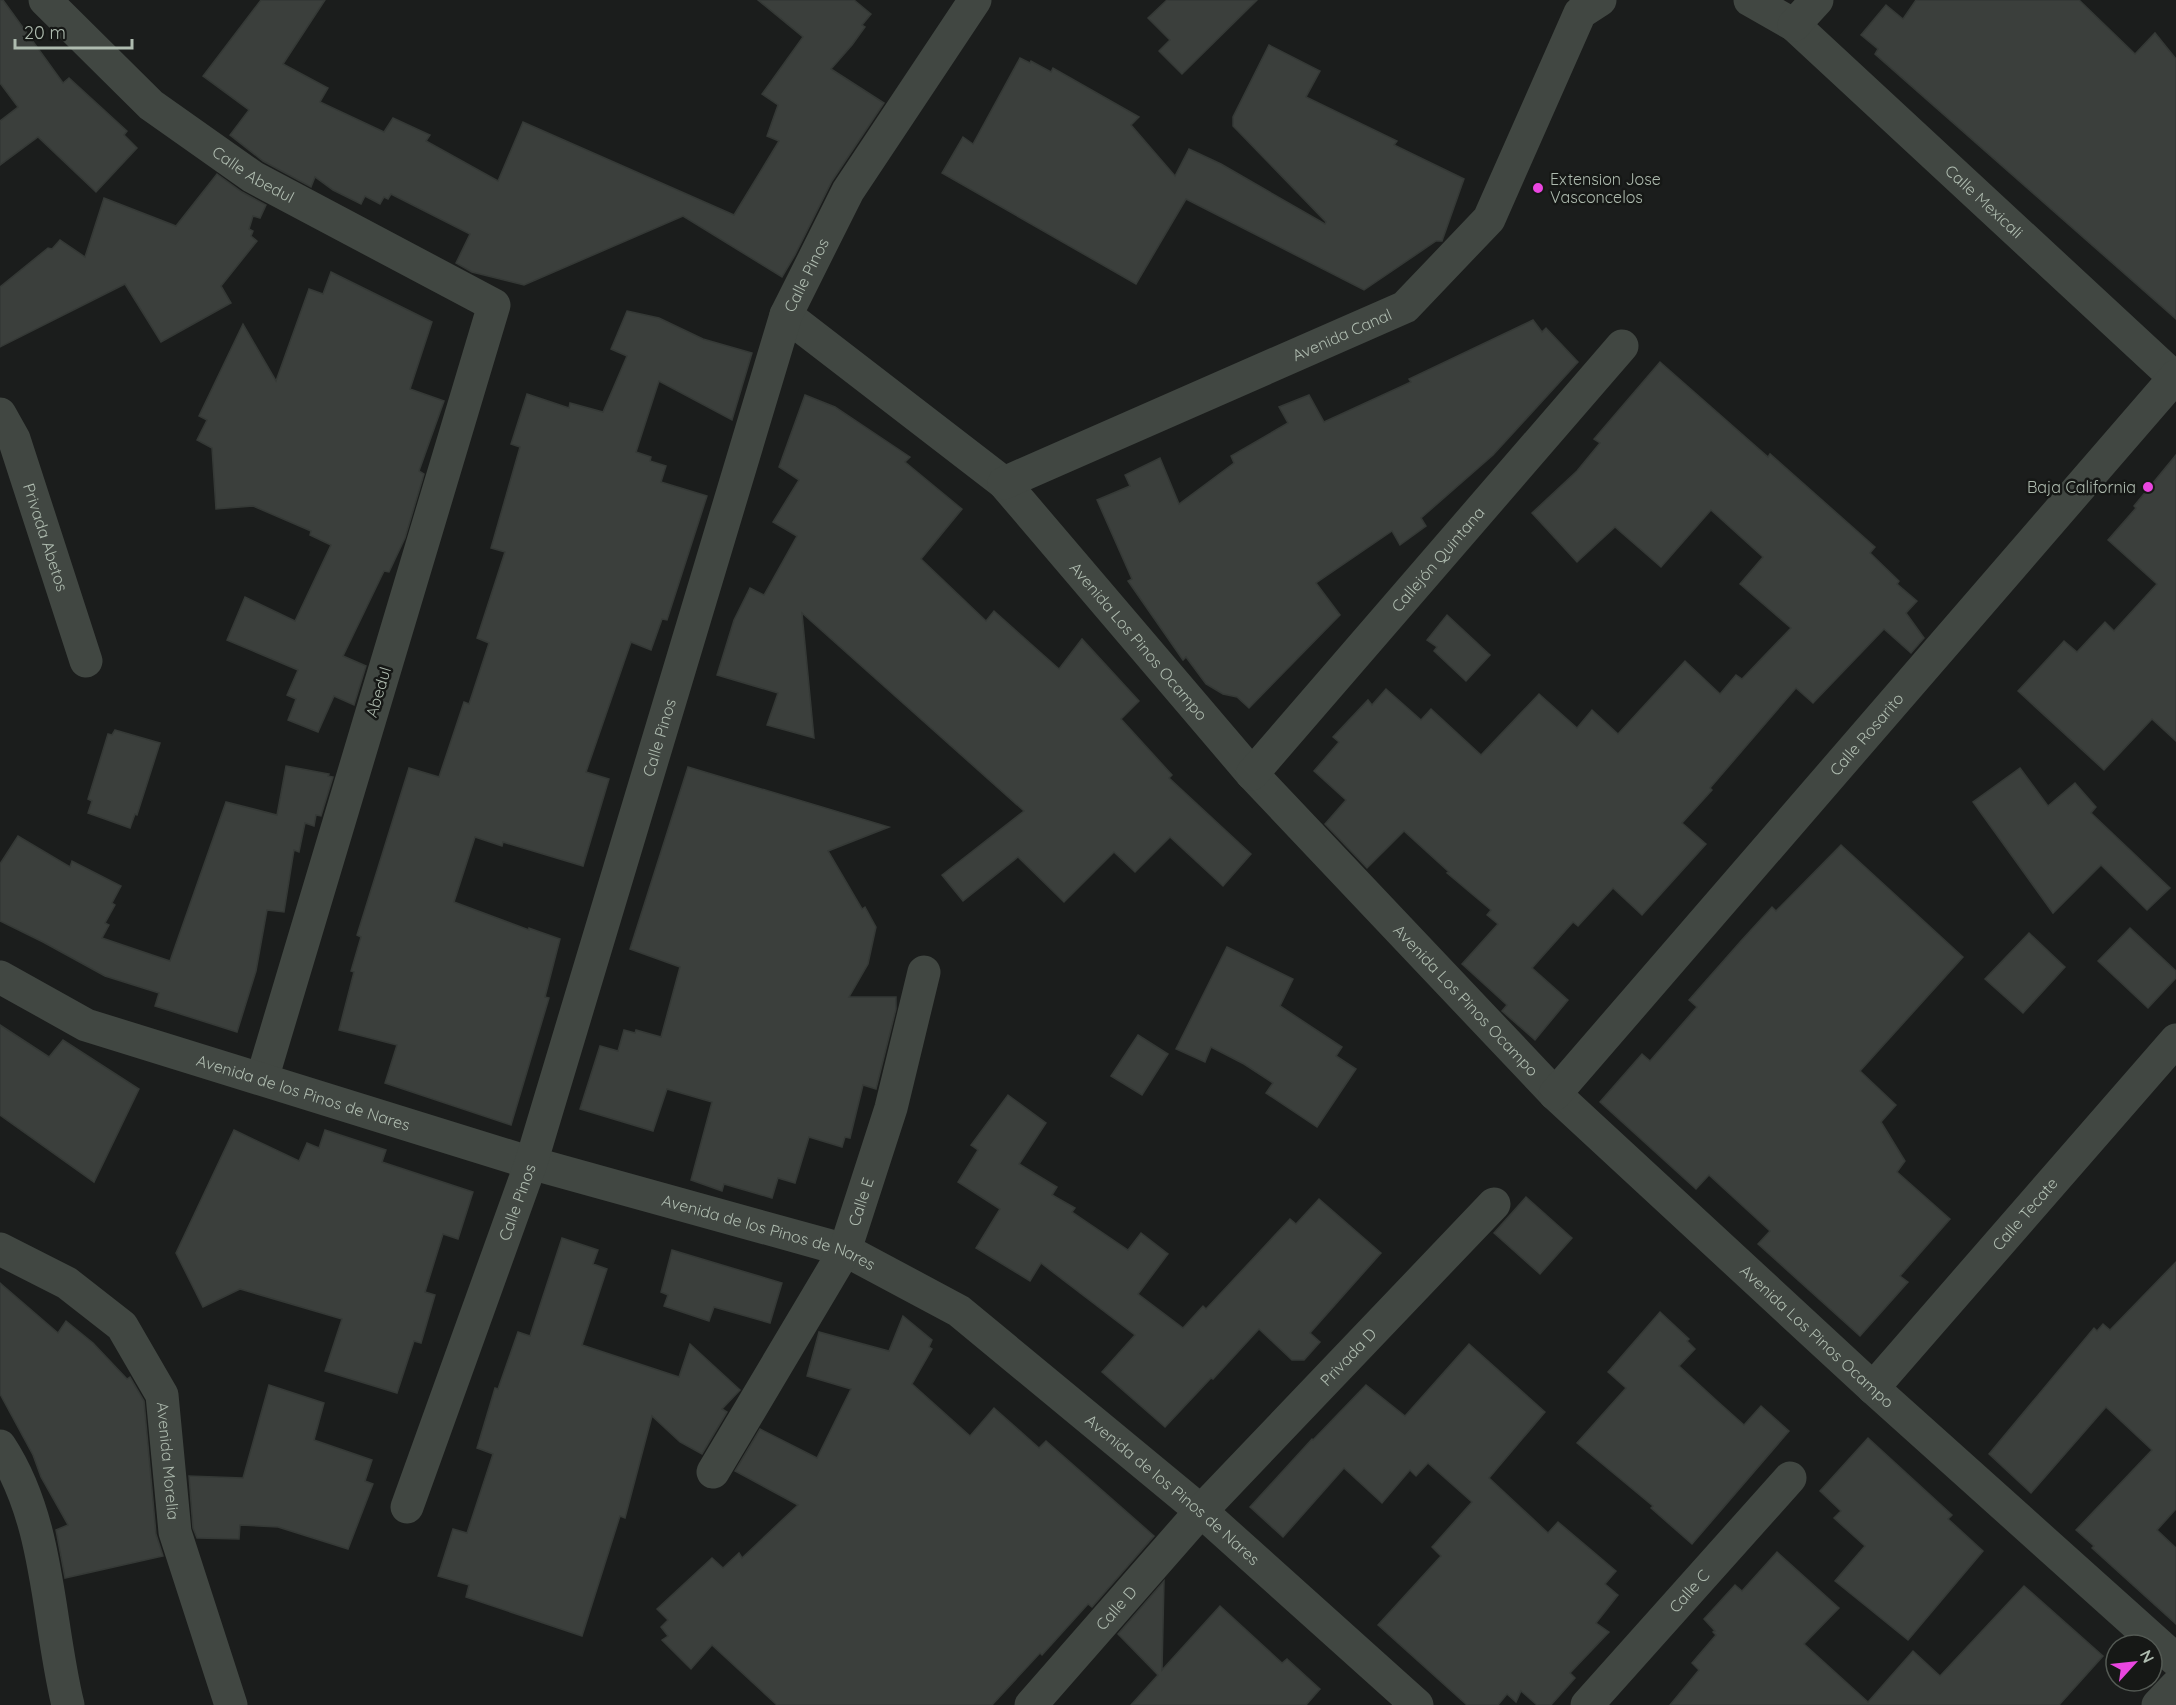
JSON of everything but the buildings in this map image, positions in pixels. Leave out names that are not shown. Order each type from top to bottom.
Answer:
[{"type":"street","name":"Calle Abedul","points":[[45,0],[151,105],[253,177],[494,305]]},
{"type":"street","name":"Calle Pinos","points":[[407,1508],[531,1163],[786,315],[848,191],[975,0]]},
{"type":"street","name":"Avenida Canal","points":[[1004,483],[1405,307],[1489,219],[1580,13],[1600,0]]},
{"type":"street","points":[[1750,0],[1794,25],[1817,0]]},
{"type":"street","name":"Calle Mexicali","points":[[1794,25],[2176,378]]},
{"type":"street","name":"Abedul","points":[[262,1079],[494,305]]},
{"type":"street","name":"Avenida Los Pinos Ocampo","points":[[786,315],[1004,483],[1252,774],[1556,1094],[1873,1388],[2176,1659]]},
{"type":"street","name":"Callejón Quintana","points":[[1252,774],[1622,346]]},
{"type":"street","name":"Calle Rosarito","points":[[1556,1094],[2176,378]]},
{"type":"street","name":"Privada Abetos","points":[[0,414],[14,439],[86,661]]},
{"type":"street","name":"Calle E","points":[[713,1472],[844,1250],[891,1108],[924,972]]},
{"type":"street","name":"Avenida de los Pinos de Nares","points":[[0,977],[86,1025],[531,1163],[844,1250],[959,1311],[1201,1511],[1417,1705]]},
{"type":"street","name":"Calle Tecate","points":[[1873,1388],[2176,1040]]},
{"type":"street","name":"Privada D","points":[[1201,1511],[1494,1204]]},
{"type":"street","name":"Avenida Morelia","points":[[0,1249],[67,1283],[122,1326],[162,1395],[175,1532],[231,1705]]},
{"type":"street","points":[[0,1446],[13,1466],[35,1523],[68,1705]]},
{"type":"street","name":"Calle C","points":[[1587,1705],[1790,1478]]},
{"type":"street","name":"Calle D","points":[[1031,1705],[1201,1511]]},
{"type":"street","points":[[2158,1705],[2176,1686]]},
{"type":"place","name":"Extension Jose Vasconcelos","points":[[1538,188]]},
{"type":"place","name":"Baja California","points":[[2148,487]]}]
